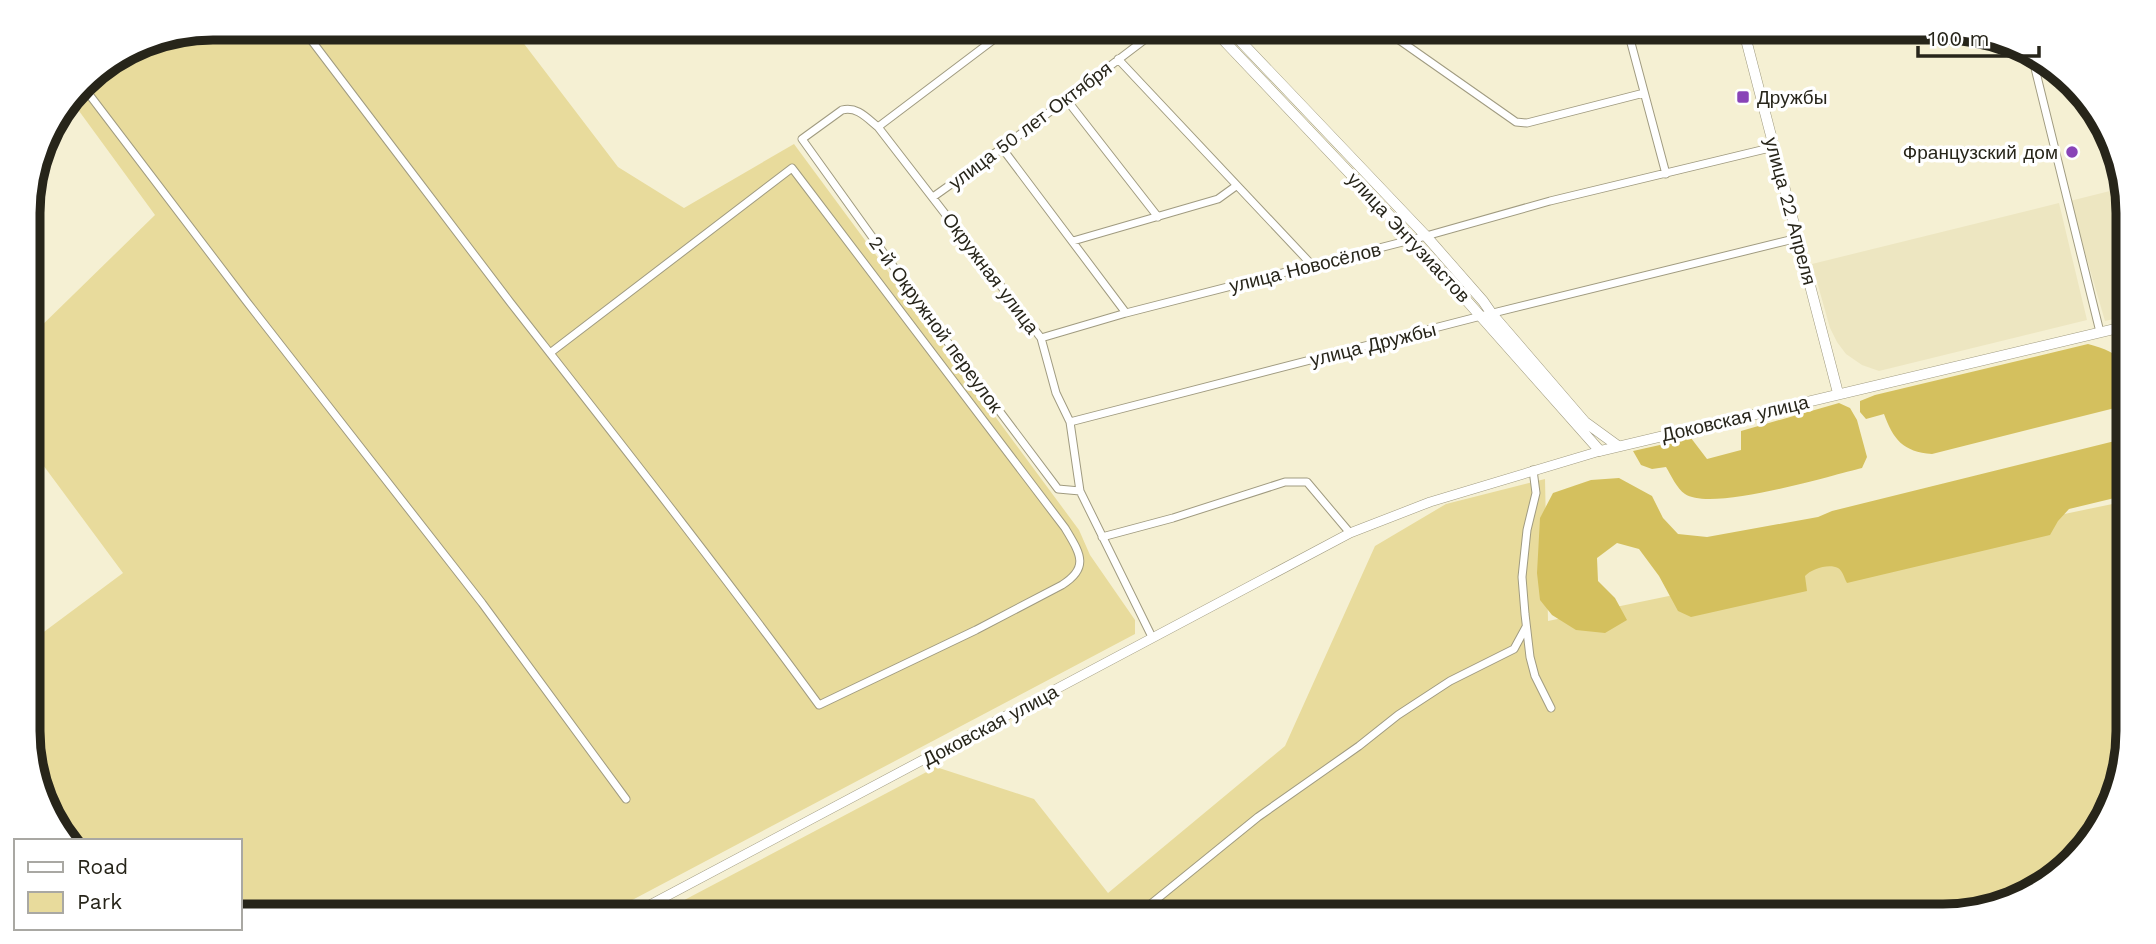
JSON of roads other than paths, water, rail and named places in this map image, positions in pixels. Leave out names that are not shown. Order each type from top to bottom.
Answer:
[{"type":"main road","name":"улица Энтузиастов","points":[[1223,40],[1487,315],[1584,422],[1618,446]]},
{"type":"main road","name":"улица Энтузиастов","points":[[1239,40],[1426,236],[1483,300],[1487,315],[1600,450]]},
{"type":"main road","name":"улица 22 Апреля","points":[[1746,40],[1838,393]]},
{"type":"main road","name":"Доковская улица","points":[[1600,450],[2116,328]]},
{"type":"street","points":[[311,40],[550,353],[648,478],[819,705],[976,630],[1062,585],[1080,569],[1076,547],[1057,517],[792,168],[550,353]]},
{"type":"street","points":[[878,127],[993,40]]},
{"type":"street","name":"улица 50 лет Октября","points":[[933,197],[1144,40]]},
{"type":"street","points":[[1399,40],[1516,122],[1527,123],[1644,93]]},
{"type":"street","points":[[1631,40],[1666,174]]},
{"type":"street","points":[[1118,60],[1312,265]]},
{"type":"street","points":[[2035,67],[2100,332]]},
{"type":"street","points":[[88,94],[482,603],[626,799]]},
{"type":"street","points":[[1066,99],[1158,217]]},
{"type":"street","name":"Окружная улица","points":[[802,139],[842,110],[850,108],[857,110],[878,127],[1041,338],[1056,393],[1070,422],[1080,491],[1152,637]]},
{"type":"street","name":"2-й Окружной переулок","points":[[802,139],[949,344],[1058,489],[1080,491]]},
{"type":"street","name":"улица Новосёлов","points":[[1041,338],[1550,201],[1774,147]]},
{"type":"street","points":[[1002,148],[1126,313]]},
{"type":"street","points":[[1073,241],[1217,198],[1236,186]]},
{"type":"street","name":"улица Дружбы","points":[[1070,422],[1798,238]]},
{"type":"street","name":"Доковская улица","points":[[652,904],[1350,533],[1430,502],[1600,450]]},
{"type":"street","points":[[1533,470],[1536,493],[1527,530],[1522,577],[1526,627],[1535,676],[1551,708]]},
{"type":"street","points":[[1102,537],[1173,519],[1284,482],[1307,482],[1350,533]]},
{"type":"street","points":[[1151,903],[1258,817],[1398,715],[1450,681],[1514,649],[1526,627]]},
{"type":"place","name":"Дружбы","points":[[1743,97]]},
{"type":"place","name":"Французский дом","points":[[2072,152]]}]
